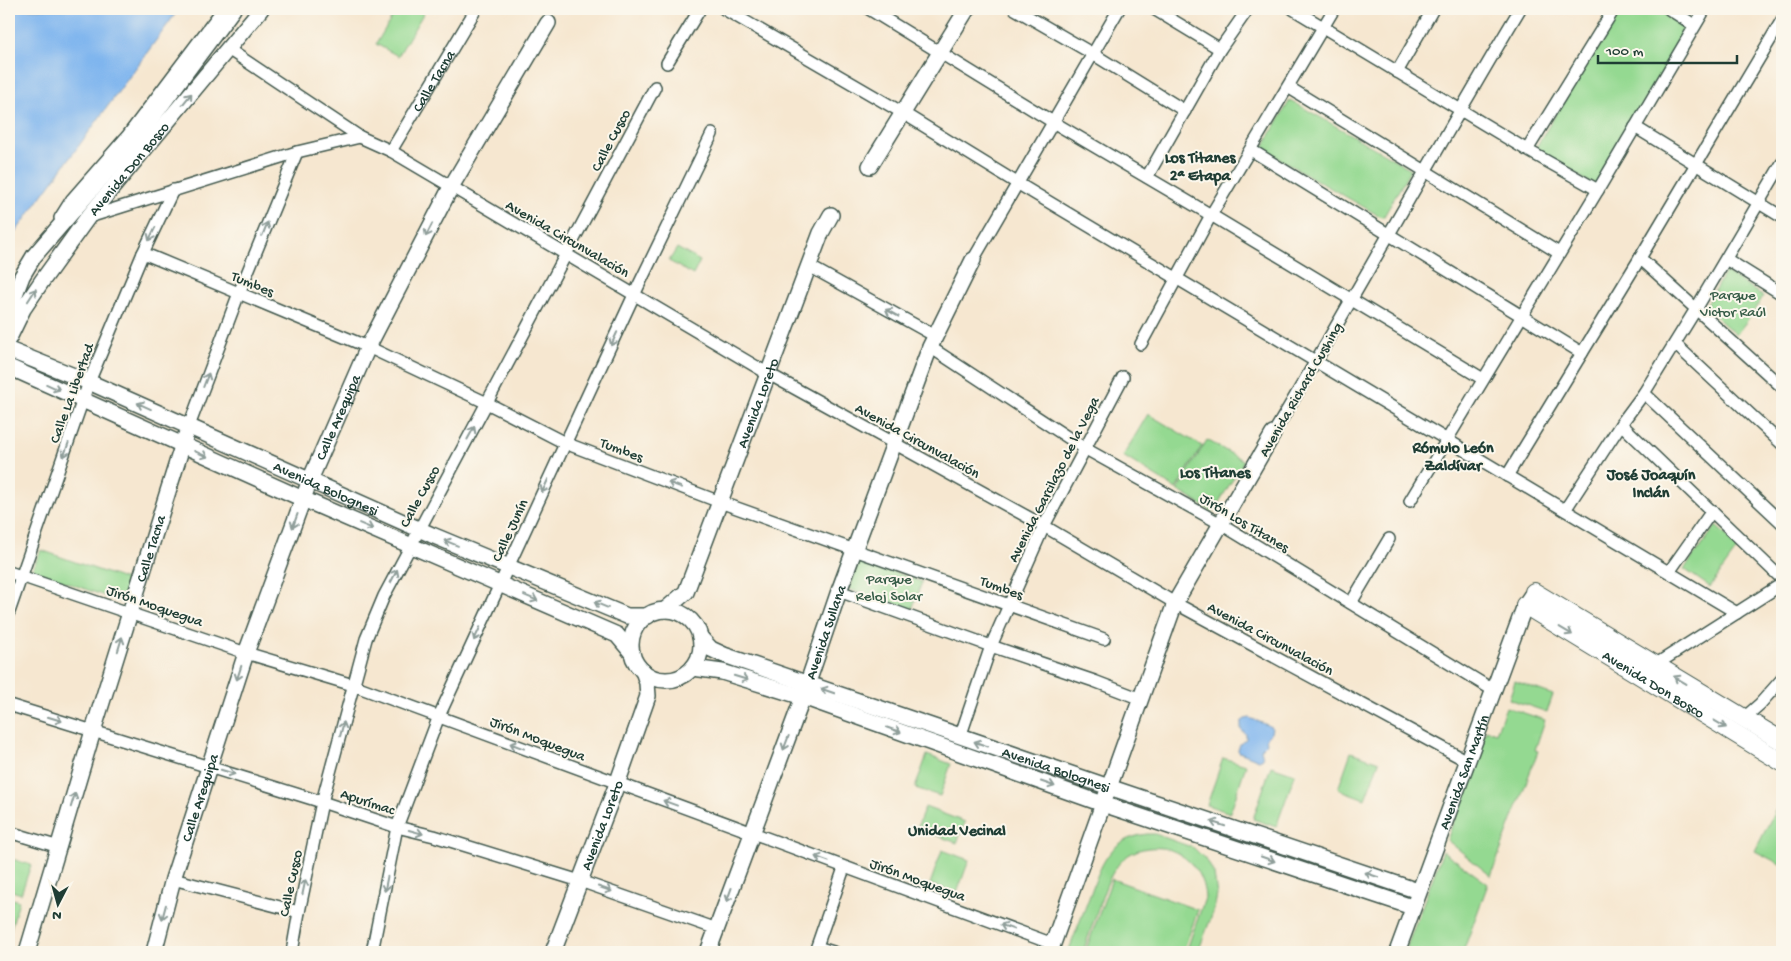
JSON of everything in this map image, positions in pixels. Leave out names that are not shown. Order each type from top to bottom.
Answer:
[{"type":"main road","name":"Avenida Don Bosco","points":[[9,310],[25,270],[44,243],[142,131],[233,9]]},
{"type":"main road","name":"Avenida Don Bosco","points":[[9,338],[23,309],[88,217],[261,9]]},
{"type":"main road","points":[[870,166],[967,9]]},
{"type":"main road","name":"Calle Arequipa","points":[[154,952],[173,879],[208,766],[246,653],[310,480],[368,347],[451,187],[548,23]]},
{"type":"main road","name":"Avenida Loreto","points":[[665,610],[686,592],[767,373],[821,233],[831,215]]},
{"type":"main road","name":"Avenida Sullana","points":[[708,952],[805,691],[854,550],[932,342],[973,260]]},
{"type":"main road","name":"Avenida Bolognesi","points":[[9,350],[89,382],[418,529],[627,616],[648,616]]},
{"type":"main road","name":"Avenida Bolognesi","points":[[9,367],[303,499],[618,634],[632,653]]},
{"type":"main road","name":"Calle Tacna","points":[[27,952],[181,445],[189,426]]},
{"type":"main road","name":"Avenida Richard Cushing","points":[[1052,948],[1175,603],[1274,434]]},
{"type":"main road","points":[[648,696],[656,687],[668,680],[686,674],[693,668],[700,653],[700,637],[693,623],[686,592]]},
{"type":"main road","name":"Avenida Don Bosco","points":[[1529,599],[1655,665],[1782,741]]},
{"type":"main road","name":"Avenida Don Bosco","points":[[1529,599],[1782,762]]},
{"type":"main road","name":"Avenida San Martín","points":[[1396,952],[1493,690],[1529,599]]},
{"type":"main road","points":[[648,696],[647,683],[643,671],[632,653],[634,631],[640,622],[648,616],[665,610],[680,613],[693,623]]},
{"type":"main road","name":"Avenida Bolognesi","points":[[700,637],[711,648],[724,656],[805,691],[1104,804],[1412,907]]},
{"type":"main road","name":"Avenida Bolognesi","points":[[693,668],[722,672],[805,691],[960,737],[1418,891]]},
{"type":"main road","points":[[643,671],[658,679],[668,680]]},
{"type":"main road","name":"Avenida Loreto","points":[[553,952],[617,784],[648,696]]},
{"type":"street","points":[[44,243],[72,199],[128,135],[222,9]]},
{"type":"street","name":"Calle Tacna","points":[[391,151],[476,9]]},
{"type":"street","points":[[667,63],[700,9]]},
{"type":"street","points":[[724,9],[903,113],[1737,613]]},
{"type":"street","points":[[869,9],[1053,122],[1483,378]]},
{"type":"street","points":[[1015,9],[1093,54],[1185,111]]},
{"type":"street","points":[[973,260],[1119,9]]},
{"type":"street","points":[[1154,9],[1220,49]]},
{"type":"street","points":[[1147,177],[1220,49],[1248,9]]},
{"type":"street","points":[[1293,9],[1527,150],[1598,190]]},
{"type":"street","points":[[1141,344],[1211,215],[1334,9]]},
{"type":"street","points":[[1397,72],[1433,9]]},
{"type":"street","name":"Avenida Richard Cushing","points":[[1274,434],[1460,109],[1520,9]]},
{"type":"street","points":[[1527,150],[1614,9]]},
{"type":"street","points":[[1669,9],[1694,25]]},
{"type":"street","points":[[1410,500],[1705,9]]},
{"type":"street","points":[[1506,476],[1640,258],[1782,20]]},
{"type":"street","name":"Avenida Circunvalación","points":[[228,49],[360,136],[391,151],[767,373],[1044,526],[1175,603],[1467,761]]},
{"type":"street","name":"Calle Cusco","points":[[292,952],[322,802],[366,639],[384,596],[655,87]]},
{"type":"street","points":[[1288,87],[1559,253]]},
{"type":"street","points":[[1635,127],[1782,217]]},
{"type":"street","name":"Calle Junín","points":[[372,952],[397,827],[439,716],[634,295],[712,134]]},
{"type":"street","points":[[88,217],[297,152],[360,136]]},
{"type":"street","points":[[1251,150],[1582,353]]},
{"type":"street","name":"Calle Tacna","points":[[189,426],[239,293],[297,152]]},
{"type":"street","points":[[1565,510],[1675,344],[1782,163]]},
{"type":"street","name":"Calle La Libertad","points":[[9,612],[89,382],[143,254],[173,190]]},
{"type":"street","name":"Tumbes","points":[[143,254],[368,347],[487,403],[565,443],[720,502],[1104,639]]},
{"type":"street","points":[[1640,258],[1782,387]]},
{"type":"street","points":[[1726,259],[1782,294]]},
{"type":"street","name":"Jirón Los Titanes","points":[[809,266],[932,342],[1084,448],[1221,524],[1493,690]]},
{"type":"street","points":[[1675,344],[1782,444]]},
{"type":"street","name":"Avenida Garcilazo de la Vega","points":[[960,737],[991,646],[1044,526],[1084,448],[1124,377]]},
{"type":"street","points":[[1644,393],[1782,523]]},
{"type":"street","points":[[1621,424],[1782,579]]},
{"type":"street","points":[[1771,513],[1782,506]]},
{"type":"street","points":[[1669,572],[1712,511]]},
{"type":"street","points":[[1351,603],[1389,539]]},
{"type":"street","name":"Jirón Moquegua","points":[[9,572],[246,653],[353,685],[439,716],[1052,948]]},
{"type":"street","points":[[1655,665],[1782,584]]},
{"type":"street","points":[[839,591],[1141,699]]},
{"type":"street","points":[[1744,718],[1760,704],[1782,679]]},
{"type":"street","name":"Apurímac","points":[[9,706],[208,766],[397,827],[434,836],[580,881],[717,928]]},
{"type":"street","points":[[9,832],[58,846]]},
{"type":"street","points":[[833,952],[816,950],[844,868]]},
{"type":"street","points":[[173,879],[299,912]]},
{"type":"green space","points":[[397,9],[426,9],[398,56],[376,44]]},
{"type":"green space","points":[[1619,9],[1655,9],[1689,28],[1595,186],[1535,149]]},
{"type":"green space","points":[[1290,100],[1411,169],[1383,218],[1262,149]]},
{"type":"green space","points":[[677,248],[700,261],[693,275],[669,261]]},
{"type":"green space","name":"Parque Victor Raúl","points":[[1725,272],[1763,296],[1756,309],[1736,335],[1705,307]]},
{"type":"green space","points":[[1148,414],[1202,446],[1176,489],[1123,456]]},
{"type":"green space","points":[[1207,440],[1244,461],[1213,512],[1177,490]]},
{"type":"green space","points":[[1716,526],[1739,547],[1710,587],[1684,569]]},
{"type":"green space","points":[[41,550],[135,583],[127,604],[32,570]]},
{"type":"green space","name":"Parque Reloj Solar","points":[[860,559],[922,582],[911,612],[849,589]]},
{"type":"green space","points":[[1515,681],[1553,695],[1547,712],[1509,699]]},
{"type":"green space","points":[[1506,707],[1545,720],[1535,750],[1538,751],[1491,876],[1447,840],[1486,730],[1496,733]]},
{"type":"green space","points":[[1351,752],[1379,762],[1365,799],[1338,789]]},
{"type":"green space","points":[[927,755],[951,764],[940,796],[915,788]]},
{"type":"green space","points":[[1223,758],[1246,765],[1230,813],[1207,805]]},
{"type":"green space","points":[[1271,766],[1295,774],[1276,827],[1253,819]]},
{"type":"green space","points":[[925,807],[965,822],[957,843],[917,828]]},
{"type":"green space","points":[[1776,809],[1782,812],[1782,865],[1755,851]]},
{"type":"green space","points":[[1147,834],[1155,834],[1194,848],[1208,862],[1214,874],[1217,895],[1214,910],[1198,952],[1186,952],[1205,898],[1201,879],[1190,862],[1179,854],[1164,848],[1149,848],[1138,850],[1128,855],[1114,870],[1105,889],[1083,952],[1068,952],[1102,865],[1108,856],[1123,841]]},
{"type":"green space","points":[[942,850],[969,860],[957,893],[930,884]]},
{"type":"green space","points":[[1443,851],[1488,884],[1463,952],[1410,952],[1407,946]]},
{"type":"green space","points":[[9,858],[31,865],[21,894],[9,890]]},
{"type":"green space","points":[[1112,879],[1198,910],[1183,952],[1085,952]]},
{"type":"green space","points":[[9,898],[19,901],[9,935]]},
{"type":"water","points":[[9,9],[179,9],[9,241]]},
{"type":"water","points":[[1250,718],[1272,727],[1271,733],[1266,738],[1267,743],[1261,749],[1263,758],[1259,760],[1238,750],[1240,744],[1246,739],[1246,734],[1241,730],[1241,722]]},
{"type":"district","name":"Los Titanes 2ª Etapa","points":[[1200,165]]},
{"type":"district","name":"Rómulo León Zaldívar","points":[[1453,455]]},
{"type":"district","name":"Los Titanes","points":[[1215,471]]},
{"type":"district","name":"José Joaquín Inclán","points":[[1651,482]]},
{"type":"district","name":"Unidad Vecinal","points":[[957,829]]}]
